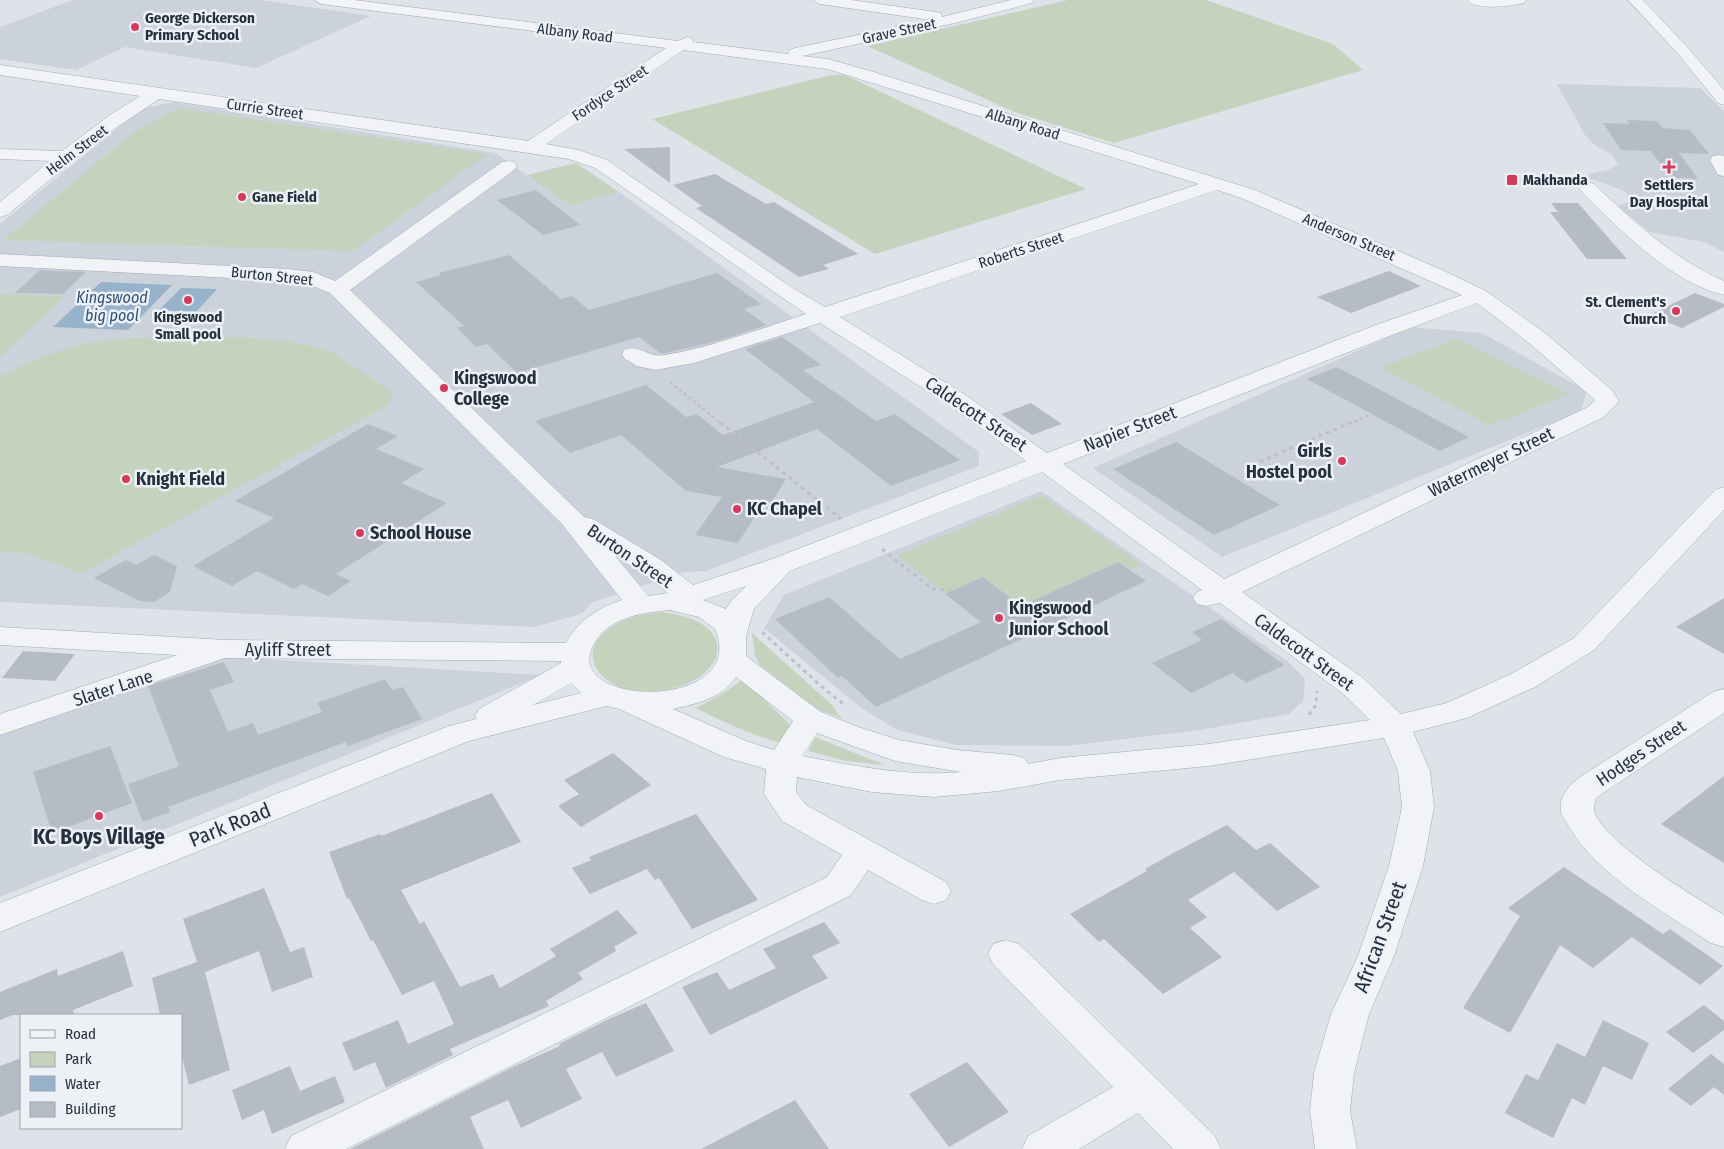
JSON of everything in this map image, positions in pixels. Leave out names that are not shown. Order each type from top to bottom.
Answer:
[{"type":"street","name":"Albany Road","points":[[322,0],[424,9],[684,43],[797,53],[1218,184]]},
{"type":"street","name":"Albany Road","points":[[388,0],[424,9]]},
{"type":"street","points":[[820,0],[955,18]]},
{"type":"street","points":[[980,0],[998,7]]},
{"type":"street","name":"Grave Street","points":[[770,58],[955,18],[1027,0]]},
{"type":"street","points":[[1474,0],[1498,3],[1519,0]]},
{"type":"street","points":[[1635,0],[1684,52],[1724,100]]},
{"type":"street","name":"Albany Road","points":[[684,43],[770,58],[828,64]]},
{"type":"street","name":"Fordyce Street","points":[[531,147],[684,43]]},
{"type":"street","name":"Currie Street","points":[[0,70],[531,147]]},
{"type":"street","name":"Helm Street","points":[[0,211],[67,156],[139,103],[156,94]]},
{"type":"street","name":"Caldecott Street","points":[[531,147],[573,154],[601,164],[784,291],[959,401],[1045,461],[1212,596],[1352,685],[1394,726]]},
{"type":"street","points":[[0,154],[67,156]]},
{"type":"street","points":[[337,289],[508,166]]},
{"type":"street","name":"Anderson Street","points":[[1218,184],[1248,194],[1433,273],[1479,295]]},
{"type":"street","name":"Roberts Street","points":[[639,358],[664,362],[686,358],[824,315],[1218,184]]},
{"type":"street","points":[[1588,188],[1634,232],[1676,264],[1724,289]]},
{"type":"street","name":"Burton Street","points":[[5,262],[288,275],[313,278],[337,289],[570,517],[640,604]]},
{"type":"street","name":"Napier Street","points":[[679,599],[782,565],[1045,461],[1479,295]]},
{"type":"street","name":"Watermeyer Street","points":[[1212,596],[1602,407],[1607,401],[1604,395],[1537,338],[1479,295]]},
{"type":"street","points":[[1060,769],[957,762],[895,750],[810,719],[720,618],[679,599],[640,604],[617,611],[596,623],[584,635],[576,659],[586,682],[618,699],[735,749],[782,763],[872,781],[934,786],[999,780],[1060,769],[1209,755],[1394,726],[1456,711],[1524,680],[1584,644],[1724,495]]},
{"type":"street","name":"Burton Street","points":[[570,517],[651,566],[679,599]]},
{"type":"street","name":"Napier Street","points":[[742,641],[741,607],[782,565]]},
{"type":"street","name":"Ayliff Street","points":[[0,636],[226,649],[576,659]]},
{"type":"street","points":[[618,699],[654,703],[680,699],[705,689],[722,677],[742,641]]},
{"type":"street","name":"Slater Lane","points":[[0,725],[226,649]]},
{"type":"street","name":"Park Road","points":[[460,733],[576,659]]},
{"type":"street","name":"Park Road","points":[[0,918],[460,733],[618,699]]},
{"type":"street","name":"Hodges Street","points":[[1724,699],[1599,780],[1579,796],[1576,808],[1579,819],[1593,838],[1614,858],[1724,933]]},
{"type":"street","points":[[810,719],[782,763],[780,794],[794,813],[934,891]]},
{"type":"street","name":"African Street","points":[[1336,1149],[1330,1111],[1334,1073],[1350,1014],[1376,956],[1406,866],[1418,806],[1414,771],[1394,726]]},
{"type":"street","points":[[306,1149],[839,886],[863,851]]},
{"type":"street","points":[[1006,954],[1200,1149]]},
{"type":"street","points":[[1043,1149],[1141,1091]]},
{"type":"path","points":[[639,358],[861,533]]},
{"type":"path","points":[[1245,468],[1372,414]]},
{"type":"path","points":[[888,543],[879,547],[931,588],[950,591]]},
{"type":"path","points":[[742,641],[822,687],[851,710]]},
{"type":"path","points":[[1304,718],[1309,715],[1316,705],[1318,691],[1316,686]]},
{"type":"shaded area","points":[[73,0],[259,0],[371,16],[256,68],[125,47],[76,70],[0,59],[0,27]]},
{"type":"shaded area","name":"Settlers Day Hospital","points":[[1557,84],[1700,88],[1724,111],[1724,252],[1704,242],[1650,232],[1617,206],[1630,201],[1629,195],[1622,190],[1586,177],[1589,174],[1608,170],[1618,164],[1612,155],[1596,146],[1585,135]]},
{"type":"shaded area","name":"Kingswood College","points":[[174,102],[496,153],[569,205],[619,192],[979,452],[979,466],[706,571],[685,572],[593,602],[581,614],[534,627],[0,602],[0,224],[141,109]]},
{"type":"shaded area","points":[[1411,327],[1482,333],[1587,391],[1581,411],[1222,557],[1093,468]]},
{"type":"shaded area","name":"Kingswood Junior School","points":[[1041,491],[1287,661],[1305,679],[1303,701],[1289,714],[1200,730],[1067,746],[956,745],[897,730],[860,707],[764,628],[784,595]]},
{"type":"shaded area","name":"KC Boys Village","points":[[228,657],[541,675],[0,897],[0,734]]},
{"type":"green space","points":[[1068,0],[1206,0],[1333,44],[1363,70],[1114,143],[1017,113],[867,46]]},
{"type":"green space","points":[[831,75],[845,75],[1086,189],[875,254],[652,119]]},
{"type":"green space","name":"Gane Field","points":[[178,108],[488,154],[353,251],[3,240],[133,133]]},
{"type":"green space","points":[[576,163],[619,192],[569,205],[527,175]]},
{"type":"green space","points":[[0,294],[65,296],[0,357]]},
{"type":"green space","name":"Knight Field","points":[[163,337],[241,337],[295,342],[330,351],[390,390],[392,398],[387,406],[82,573],[25,553],[0,552],[0,377],[41,358],[85,344],[123,339]]},
{"type":"green space","points":[[1458,339],[1569,394],[1490,426],[1380,367]]},
{"type":"green space","points":[[1041,495],[1141,564],[1129,569],[1118,562],[1021,606],[983,577],[945,594],[897,555]]},
{"type":"green space","points":[[662,612],[690,618],[707,628],[716,640],[717,654],[710,667],[697,678],[679,687],[642,692],[621,688],[608,681],[599,673],[594,664],[593,654],[600,636],[609,628],[627,619]]},
{"type":"green space","points":[[752,633],[832,705],[841,718],[816,709],[761,666],[755,656]]},
{"type":"green space","points":[[744,679],[791,726],[784,744],[717,719],[696,708]]},
{"type":"green space","points":[[815,737],[885,765],[846,761],[808,751]]},
{"type":"water","name":"Kingswood big pool","points":[[101,282],[172,285],[128,330],[53,327]]},
{"type":"water","name":"Kingswood Small pool","points":[[181,288],[217,289],[196,312],[159,310]]},
{"type":"building","points":[[1627,120],[1657,121],[1663,128],[1690,130],[1709,154],[1679,153],[1698,179],[1670,177],[1651,151],[1621,150],[1603,123],[1630,124]]},
{"type":"building","points":[[670,147],[670,183],[624,149]]},
{"type":"building","points":[[715,174],[766,204],[774,202],[858,254],[823,265],[829,269],[799,277],[696,208],[702,206],[673,185]]},
{"type":"building","points":[[536,190],[580,225],[543,235],[497,200]]},
{"type":"building","points":[[1551,203],[1578,203],[1627,259],[1587,259],[1550,212],[1558,212]]},
{"type":"building","points":[[509,255],[561,299],[572,296],[589,310],[717,273],[761,304],[744,309],[766,325],[718,341],[665,353],[660,353],[639,337],[517,373],[487,344],[476,347],[457,328],[464,326],[416,282],[441,275],[439,273]]},
{"type":"building","points":[[40,270],[86,272],[63,294],[15,293]]},
{"type":"building","points":[[1389,271],[1421,286],[1351,313],[1317,297]]},
{"type":"building","name":"St. Clement's Church","points":[[1695,293],[1724,304],[1724,307],[1682,328],[1649,315]]},
{"type":"building","points":[[782,337],[821,365],[803,370],[876,421],[895,414],[960,460],[891,486],[817,429],[717,467],[786,479],[768,508],[761,507],[738,543],[695,535],[722,497],[686,491],[621,435],[570,453],[535,421],[646,385],[686,417],[697,414],[723,435],[814,402],[745,349]]},
{"type":"building","points":[[1337,367],[1469,437],[1440,451],[1307,379]]},
{"type":"building","points":[[1031,403],[1062,424],[1032,435],[1001,414]]},
{"type":"building","points":[[368,424],[398,436],[376,449],[424,469],[401,483],[447,503],[336,574],[351,581],[328,596],[302,584],[294,589],[257,571],[232,586],[193,566],[274,518],[235,501]]},
{"type":"building","points":[[1176,442],[1280,505],[1214,535],[1113,469]]},
{"type":"building","points":[[154,555],[177,566],[170,592],[154,602],[140,601],[94,578],[126,560],[136,565]]},
{"type":"building","points":[[1118,562],[1146,581],[876,707],[842,676],[838,678],[775,619],[829,597],[900,659],[981,622],[945,594],[983,577],[1021,606]]},
{"type":"building","points":[[1724,598],[1724,654],[1676,627]]},
{"type":"building","points":[[1221,619],[1284,665],[1246,683],[1233,673],[1191,693],[1152,663],[1202,640],[1192,632]]},
{"type":"building","points":[[23,651],[75,654],[55,681],[2,678]]},
{"type":"building","points":[[224,662],[234,682],[210,690],[228,732],[253,723],[258,735],[322,712],[317,703],[385,679],[392,690],[403,687],[422,719],[348,746],[346,742],[168,807],[170,812],[143,822],[128,784],[179,766],[148,686]]},
{"type":"building","points":[[110,746],[132,803],[52,833],[33,772]]},
{"type":"building","points":[[613,753],[651,785],[581,827],[558,806],[579,794],[564,780]]},
{"type":"building","points":[[1724,776],[1724,863],[1661,824]]},
{"type":"building","points":[[492,793],[521,842],[401,890],[420,924],[424,921],[460,987],[493,974],[500,988],[556,956],[550,949],[617,910],[638,933],[614,947],[616,951],[578,973],[583,979],[546,1001],[549,1006],[450,1049],[453,1055],[386,1088],[375,1062],[354,1071],[342,1043],[398,1020],[408,1044],[454,1024],[434,981],[402,995],[349,898],[347,899],[329,852],[380,834],[381,836]]},
{"type":"building","points":[[696,814],[758,900],[692,929],[659,878],[655,880],[647,869],[590,894],[572,868],[591,860],[589,857]]},
{"type":"building","points":[[1227,825],[1256,850],[1270,843],[1320,887],[1277,911],[1234,872],[1188,900],[1207,917],[1190,928],[1222,957],[1163,994],[1104,939],[1099,942],[1070,914],[1147,871],[1145,869]]},
{"type":"building","points":[[1564,867],[1663,934],[1670,929],[1723,966],[1700,985],[1632,937],[1593,968],[1560,945],[1510,1033],[1463,1008],[1520,916],[1508,908]]},
{"type":"building","points":[[264,888],[290,952],[304,947],[313,977],[272,992],[259,951],[205,972],[230,1070],[189,1085],[182,1057],[182,1014],[160,1014],[152,978],[197,962],[183,919]]},
{"type":"building","points":[[824,922],[840,943],[812,956],[828,978],[710,1035],[682,987],[717,972],[729,990],[776,968],[763,949]]},
{"type":"building","points":[[123,951],[133,986],[73,1010],[74,1014],[20,1014],[0,1020],[0,992],[57,969],[58,976]]},
{"type":"building","points":[[646,1003],[674,1051],[616,1077],[602,1052],[566,1069],[582,1099],[521,1128],[508,1100],[470,1117],[484,1149],[350,1149],[515,1066],[560,1046],[559,1044],[611,1018]]},
{"type":"building","points":[[1704,1005],[1724,1021],[1724,1030],[1693,1053],[1666,1032]]},
{"type":"building","points":[[1603,1020],[1649,1043],[1632,1080],[1603,1066],[1585,1105],[1572,1098],[1553,1138],[1505,1113],[1526,1074],[1538,1080],[1557,1043],[1585,1057]]},
{"type":"building","points":[[1711,1054],[1724,1064],[1724,1095],[1714,1087],[1691,1106],[1668,1089]]},
{"type":"building","points":[[20,1058],[20,1109],[0,1117],[0,1066]]},
{"type":"building","points":[[967,1062],[1009,1112],[949,1147],[909,1094]]},
{"type":"building","points":[[290,1066],[300,1091],[335,1076],[345,1102],[272,1134],[264,1110],[242,1120],[232,1090]]},
{"type":"building","points":[[795,1100],[829,1149],[701,1149]]},
{"type":"place","name":"George Dickerson Primary School","points":[[135,27]]},
{"type":"place","name":"Settlers Day Hospital","points":[[1669,167]]},
{"type":"place","name":"Makhanda","points":[[1512,180]]},
{"type":"place","name":"Gane Field","points":[[242,197]]},
{"type":"place","name":"Kingswood Small pool","points":[[188,300]]},
{"type":"place","name":"St. Clement's Church","points":[[1676,311]]},
{"type":"place","name":"Kingswood College","points":[[444,388]]},
{"type":"place","name":"Girls Hostel pool","points":[[1342,461]]},
{"type":"place","name":"Knight Field","points":[[126,479]]},
{"type":"place","name":"KC Chapel","points":[[737,509]]},
{"type":"place","name":"School House","points":[[360,533]]},
{"type":"place","name":"Kingswood Junior School","points":[[999,618]]},
{"type":"place","name":"KC Boys Village","points":[[99,816]]}]
